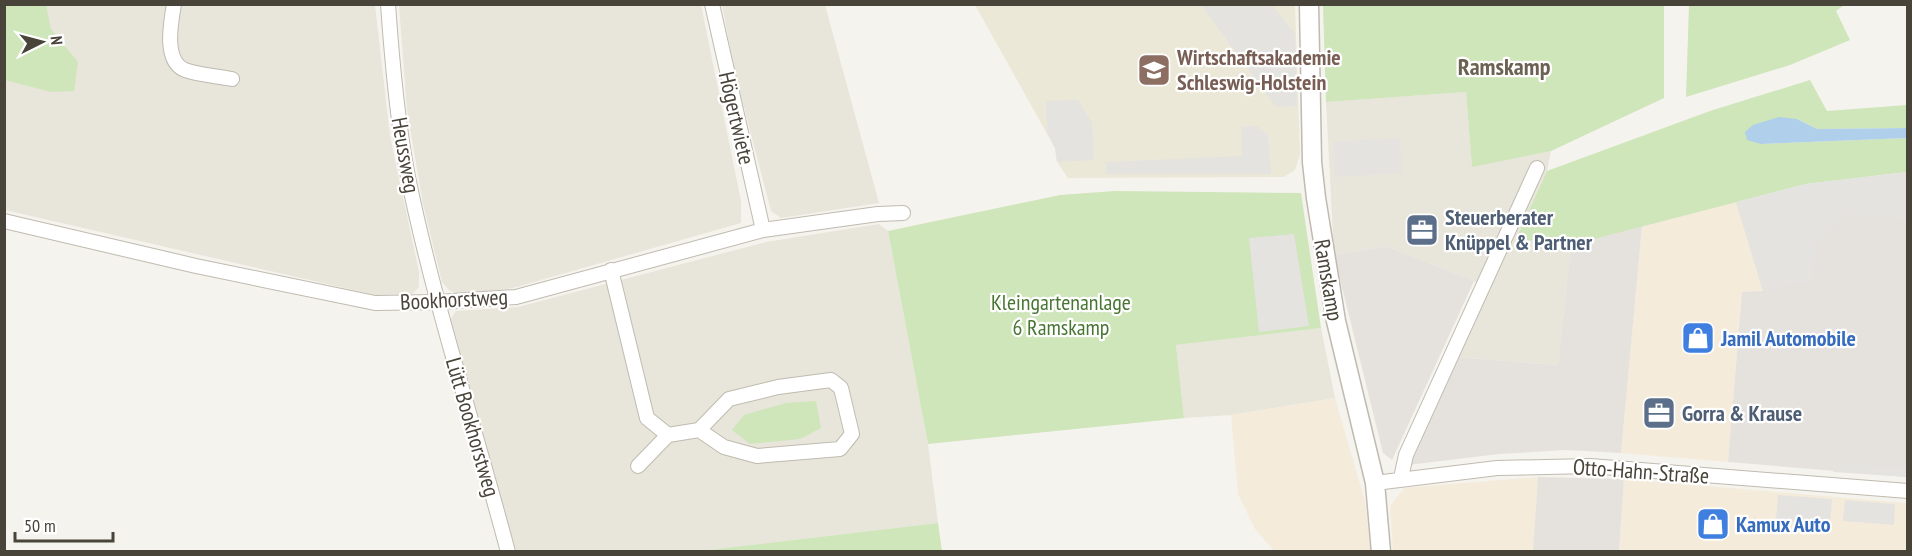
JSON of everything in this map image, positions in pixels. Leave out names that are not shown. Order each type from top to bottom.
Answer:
[{"type":"street","points":[[174,4],[169,31],[174,58],[183,69],[232,79]]},
{"type":"street","name":"Heussweg","points":[[388,4],[394,83],[408,176],[438,302]]},
{"type":"street","name":"Högertwiete","points":[[712,4],[763,230]]},
{"type":"street","name":"Ramskamp","points":[[1308,4],[1312,162],[1316,198],[1336,321],[1375,483],[1381,552]]},
{"type":"street","points":[[1401,478],[1406,454],[1537,168]]},
{"type":"street","name":"Bookhorstweg","points":[[4,221],[196,266],[375,303],[516,297],[763,230],[878,213],[903,213]]},
{"type":"street","points":[[611,270],[647,418],[668,435]]},
{"type":"street","name":"Lütt Bookhorstweg","points":[[438,302],[508,552]]},
{"type":"street","points":[[638,466],[668,435],[699,430],[729,399],[777,387],[831,380],[841,388],[852,434],[840,449],[758,456],[724,447],[699,430]]},
{"type":"street","name":"Otto-Hahn-Straße","points":[[1375,483],[1401,478],[1508,467],[1590,466],[1908,491]]},
{"type":"shaded area","points":[[5,5],[375,5],[390,136],[419,272],[419,287],[412,294],[375,295],[5,210]]},
{"type":"shaded area","points":[[399,5],[701,5],[741,201],[741,223],[513,288],[458,295],[449,290],[442,282],[423,204],[407,110]]},
{"type":"shaded area","points":[[722,5],[825,5],[879,203],[781,218],[771,211],[736,77]]},
{"type":"shaded area","name":"Wirtschaftsakademie Schleswig-Holstein","points":[[975,5],[1295,5],[1300,154],[1295,170],[1284,177],[1068,178],[1057,162],[1055,148]]},
{"type":"shaded area","points":[[1201,5],[1272,5],[1295,34],[1297,106],[1276,107]]},
{"type":"shaded area","points":[[1466,92],[1472,166],[1551,151],[1547,171],[1516,239],[1571,245],[1558,365],[1453,357],[1486,286],[1385,246],[1334,255],[1326,102]]},
{"type":"shaded area","points":[[1078,100],[1092,123],[1094,160],[1057,162],[1055,148],[1047,133],[1046,101]]},
{"type":"shaded area","points":[[1257,126],[1268,135],[1271,174],[1106,174],[1106,162],[1242,156],[1241,127]]},
{"type":"shaded area","points":[[1400,138],[1402,173],[1335,177],[1333,142]]},
{"type":"shaded area","points":[[1907,172],[1907,477],[1728,462],[1742,292],[1763,291],[1736,202]]},
{"type":"shaded area","points":[[1907,172],[1907,219],[1849,214],[1817,241],[1813,281],[1763,291],[1736,202],[1806,184]]},
{"type":"shaded area","points":[[1736,202],[1763,291],[1742,293],[1728,462],[1621,453],[1642,226]]},
{"type":"shaded area","points":[[879,224],[888,231],[928,444],[938,523],[700,551],[516,551],[450,320],[456,311],[518,307],[766,242]]},
{"type":"shaded area","points":[[1642,226],[1621,453],[1566,450],[1499,454],[1408,465],[1453,357],[1558,365],[1571,245]]},
{"type":"shaded area","points":[[1294,234],[1309,326],[1259,332],[1249,238]]},
{"type":"shaded area","points":[[1385,246],[1474,281],[1392,460],[1383,453],[1334,255]]},
{"type":"shaded area","points":[[1321,328],[1335,398],[1231,415],[1184,418],[1176,345]]},
{"type":"shaded area","points":[[1335,398],[1365,501],[1371,551],[1274,551],[1255,529],[1238,494],[1231,415]]},
{"type":"shaded area","points":[[1834,463],[1907,468],[1907,477],[1833,472]]},
{"type":"shaded area","points":[[1538,477],[1533,551],[1393,551],[1390,506],[1404,488]]},
{"type":"shaded area","points":[[1538,477],[1624,479],[1619,551],[1533,551]]},
{"type":"shaded area","points":[[1624,479],[1907,503],[1907,551],[1619,552]]},
{"type":"shaded area","points":[[1778,495],[1832,499],[1830,524],[1776,520]]},
{"type":"shaded area","points":[[1845,500],[1895,504],[1894,525],[1843,521]]},
{"type":"green space","points":[[5,4],[46,5],[51,29],[78,62],[74,91],[51,92],[5,80]]},
{"type":"green space","points":[[1323,5],[1664,5],[1664,98],[1551,151],[1472,167],[1466,92],[1326,102]]},
{"type":"green space","points":[[1689,5],[1844,5],[1836,11],[1850,40],[1790,65],[1686,97]]},
{"type":"green space","points":[[1810,80],[1827,111],[1907,105],[1907,128],[1817,129],[1797,119],[1761,144],[1907,138],[1907,172],[1806,184],[1571,245],[1516,239],[1547,171],[1710,111]]},
{"type":"green space","name":"Kleingartenanlage 6 Ramskamp","points":[[1115,191],[1301,193],[1321,328],[1176,345],[1184,418],[928,444],[888,231],[1060,195]]},
{"type":"green space","points":[[816,401],[821,428],[800,439],[750,444],[732,430],[744,415],[786,403]]},
{"type":"green space","points":[[938,523],[942,551],[700,551]]},
{"type":"water","points":[[1779,117],[1797,119],[1817,129],[1907,128],[1907,138],[1761,144],[1747,140],[1745,132],[1753,125]]},
{"type":"place","name":"Wirtschaftsakademie Schleswig-Holstein","points":[[1154,70]]},
{"type":"place","name":"Steuerberater Knüppel & Partner","points":[[1422,230]]},
{"type":"place","name":"Jamil Automobile","points":[[1698,338]]},
{"type":"place","name":"Gorra & Krause","points":[[1659,413]]},
{"type":"place","name":"Kamux Auto","points":[[1713,524]]},
{"type":"district","name":"Ramskamp","points":[[1504,67]]}]
